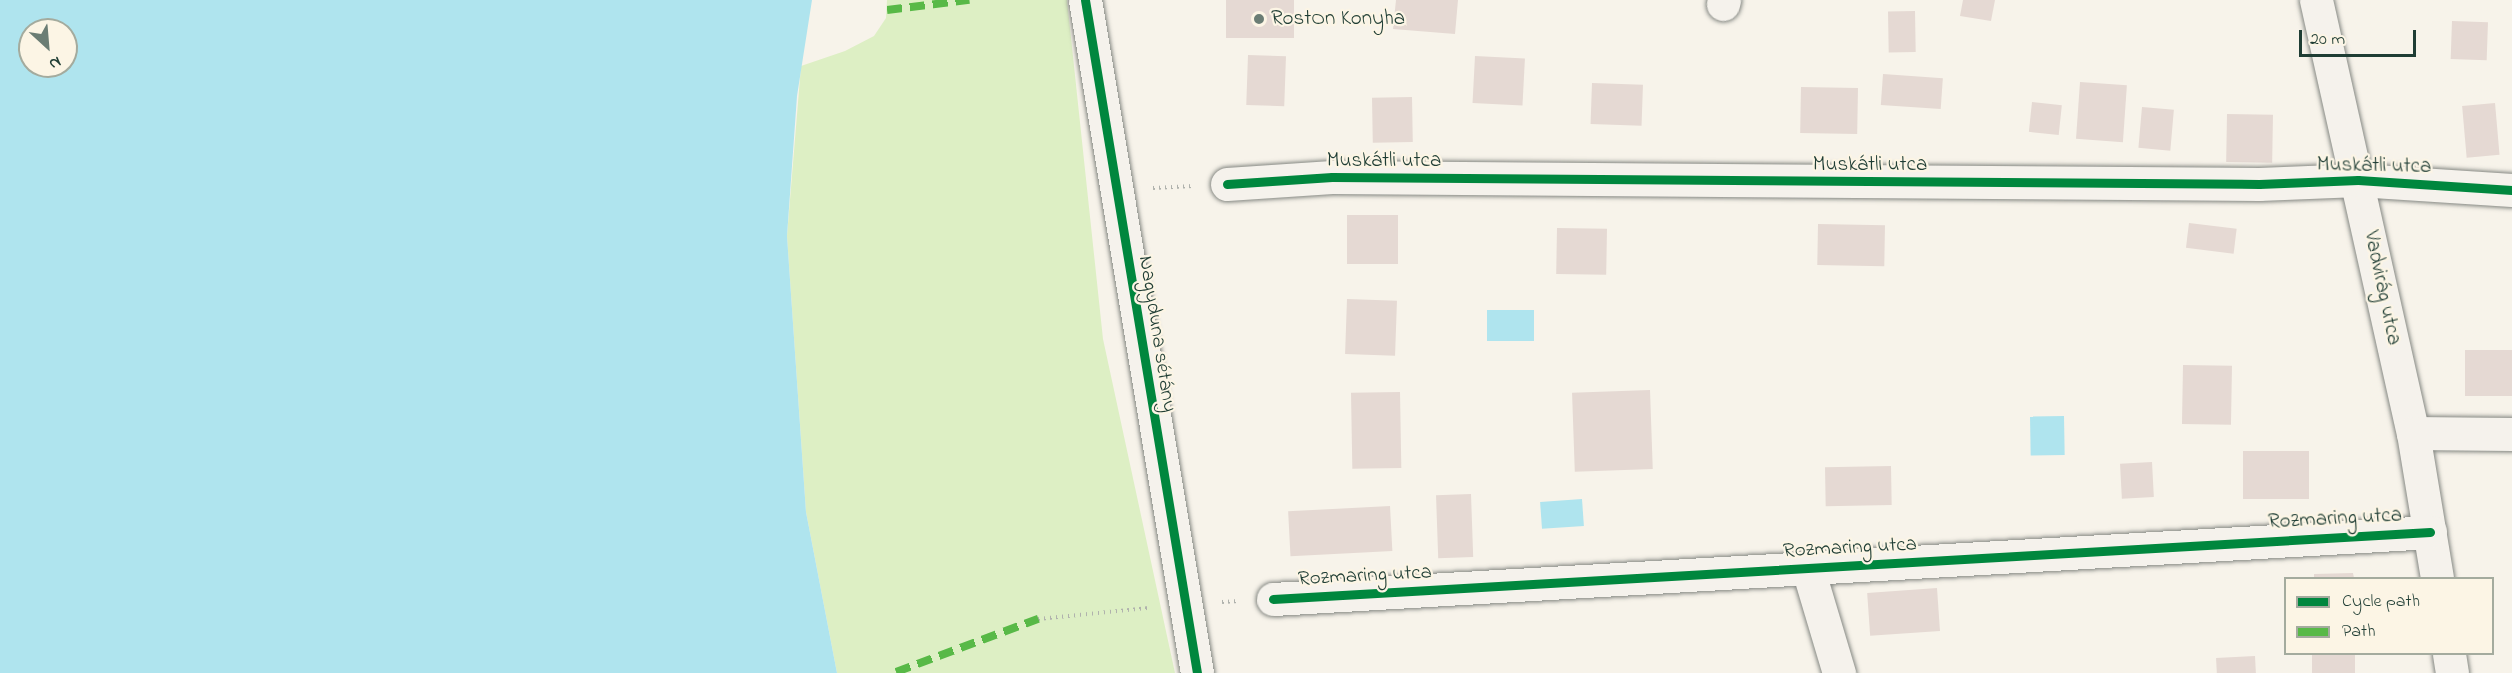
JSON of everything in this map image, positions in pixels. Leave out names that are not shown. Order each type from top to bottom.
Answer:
[{"type":"street","name":"Nagyduna sétány","points":[[1085,0],[1183,604],[1197,673]]},
{"type":"street","name":"Vadvirág utca","points":[[2316,0],[2413,433],[2437,577]]},
{"type":"street","name":"Muskátli utca","points":[[1227,184],[1332,177],[2259,184],[2358,180],[2512,190]]},
{"type":"street","points":[[2413,433],[2512,434]]},
{"type":"street","name":"Rozmaring utca","points":[[1273,599],[2430,532]]},
{"type":"street","points":[[1808,569],[1839,673]]},
{"type":"street","points":[[2449,655],[2452,673]]},
{"type":"path","points":[[1116,190],[1227,184]]},
{"type":"green space","points":[[887,0],[1067,0],[1103,339],[1175,673],[837,673],[806,512],[787,236],[801,66],[845,51],[874,36],[886,18]]},
{"type":"water","points":[[0,0],[812,0],[797,96],[787,236],[806,512],[837,673],[0,673]]},
{"type":"water","points":[[1487,310],[1534,310],[1534,341],[1487,341]]},
{"type":"water","points":[[2064,416],[2065,455],[2031,456],[2030,417]]},
{"type":"water","points":[[1582,499],[1584,526],[1542,529],[1540,502]]},
{"type":"building","name":"RostOn Konyha","points":[[1226,0],[1294,0],[1294,38],[1226,38]]},
{"type":"building","points":[[1396,0],[1458,0],[1455,34],[1393,29]]},
{"type":"building","points":[[1963,0],[1995,0],[1991,21],[1960,16]]},
{"type":"building","points":[[1888,11],[1915,11],[1916,52],[1889,52]]},
{"type":"building","points":[[2452,21],[2488,22],[2487,60],[2451,59]]},
{"type":"building","points":[[1248,55],[1286,56],[1284,106],[1246,105]]},
{"type":"building","points":[[1475,56],[1525,59],[1522,106],[1473,103]]},
{"type":"building","points":[[1883,74],[1943,78],[1941,109],[1881,105]]},
{"type":"building","points":[[2080,82],[2127,85],[2123,142],[2076,139]]},
{"type":"building","points":[[1592,83],[1643,85],[1642,126],[1591,124]]},
{"type":"building","points":[[1801,87],[1858,88],[1857,134],[1800,133]]},
{"type":"building","points":[[1412,97],[1413,142],[1373,143],[1372,98]]},
{"type":"building","points":[[2032,102],[2062,105],[2059,135],[2029,132]]},
{"type":"building","points":[[2495,103],[2500,155],[2467,158],[2462,106]]},
{"type":"building","points":[[2142,107],[2174,110],[2170,151],[2138,148]]},
{"type":"building","points":[[2227,114],[2273,115],[2272,163],[2226,162]]},
{"type":"building","points":[[1347,215],[1398,215],[1398,264],[1347,264]]},
{"type":"building","points":[[2189,223],[2237,229],[2234,254],[2186,248]]},
{"type":"building","points":[[1818,224],[1885,225],[1884,266],[1817,265]]},
{"type":"building","points":[[1557,228],[1607,229],[1606,275],[1556,274]]},
{"type":"building","points":[[1347,299],[1397,301],[1395,356],[1345,354]]},
{"type":"building","points":[[2465,350],[2512,350],[2512,396],[2465,396]]},
{"type":"building","points":[[2183,365],[2232,366],[2231,425],[2182,424]]},
{"type":"building","points":[[1650,390],[1653,469],[1575,472],[1572,393]]},
{"type":"building","points":[[1400,392],[1401,468],[1352,469],[1351,393]]},
{"type":"building","points":[[2243,451],[2309,451],[2309,499],[2243,499]]},
{"type":"building","points":[[2152,462],[2154,497],[2122,499],[2120,464]]},
{"type":"building","points":[[1891,466],[1892,505],[1826,506],[1825,467]]},
{"type":"building","points":[[1471,494],[1473,557],[1438,558],[1436,495]]},
{"type":"building","points":[[1390,506],[1392,551],[1290,556],[1288,511]]},
{"type":"building","points":[[2353,573],[2354,577],[2314,577],[2314,574]]},
{"type":"building","points":[[1937,588],[1940,631],[1870,636],[1867,593]]},
{"type":"building","points":[[2312,655],[2355,655],[2355,673],[2312,673]]},
{"type":"building","points":[[2255,656],[2256,673],[2217,673],[2216,658]]},
{"type":"marked path","points":[[887,10],[969,0]]},
{"type":"marked path","points":[[896,672],[1038,619]]},
{"type":"cycle path","points":[[1085,0],[1197,673]]},
{"type":"cycle path","points":[[1227,184],[1332,177],[2259,184],[2358,180],[2512,190]]},
{"type":"cycle path","points":[[1273,599],[2430,532]]},
{"type":"place","name":"RostOn Konyha","points":[[1259,19]]}]
